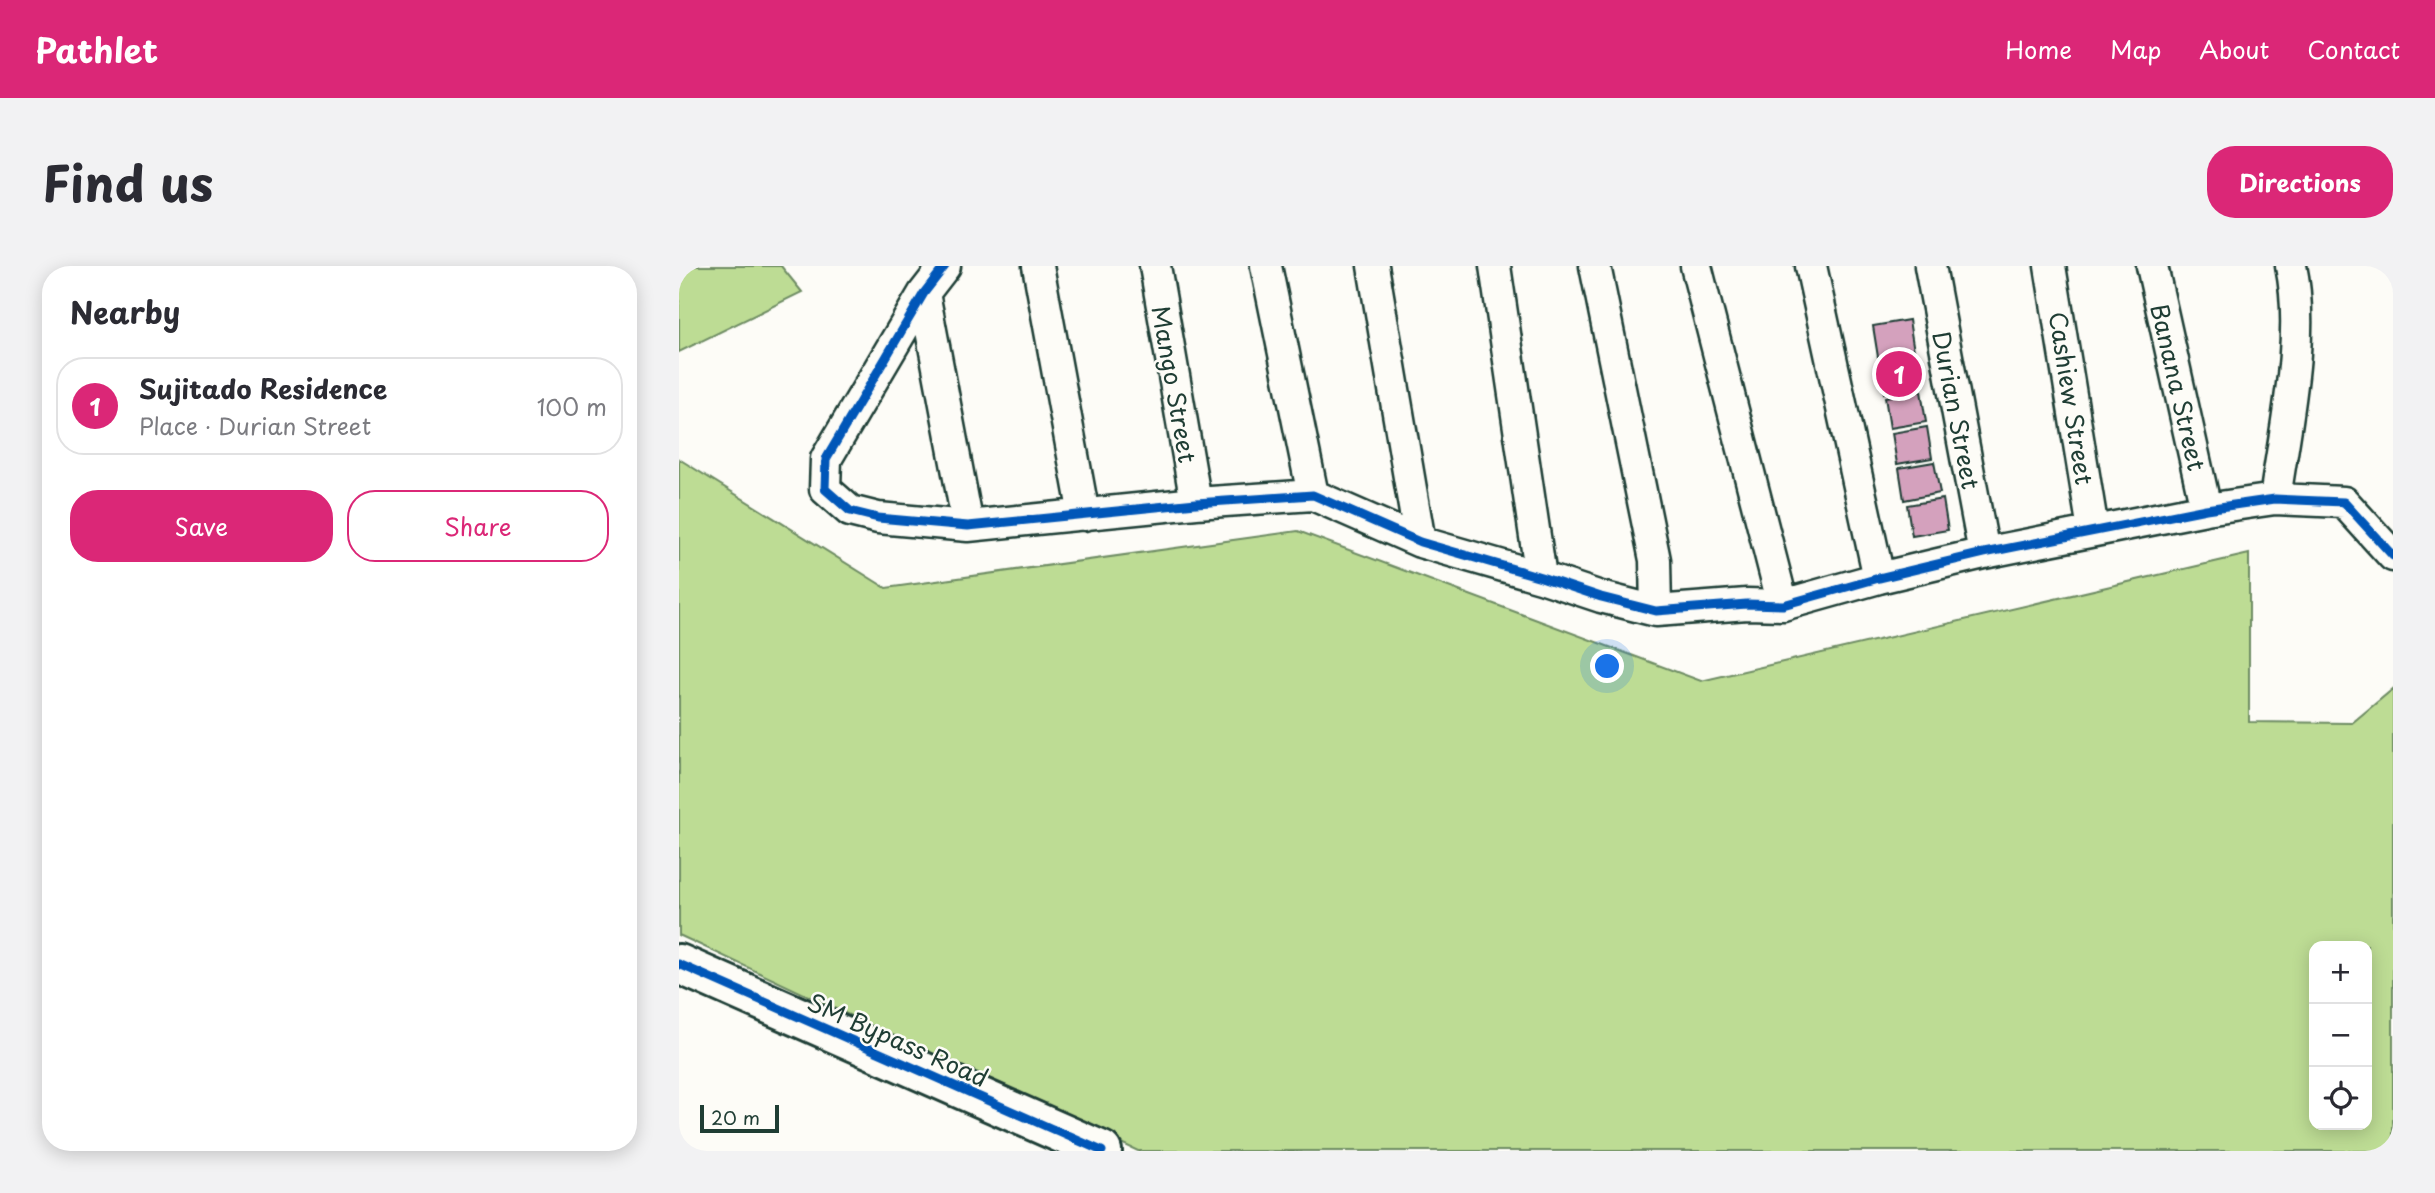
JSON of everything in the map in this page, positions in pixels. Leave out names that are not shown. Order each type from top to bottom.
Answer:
[{"type":"street","points":[[945,266],[925,293],[826,459],[825,489],[850,510],[878,518],[968,526],[1196,503],[1313,495],[1420,542],[1656,611],[1783,604],[1984,553],[2206,509],[2275,499],[2344,502],[2393,556]]},
{"type":"street","points":[[1038,266],[1084,515]]},
{"type":"street","name":"Mango Street","points":[[1155,266],[1196,503]]},
{"type":"street","points":[[1266,266],[1313,495]]},
{"type":"street","points":[[1373,266],[1420,542]]},
{"type":"street","points":[[1495,266],[1541,577]]},
{"type":"street","points":[[1595,266],[1655,560],[1656,611]]},
{"type":"street","points":[[1696,266],[1783,604]]},
{"type":"street","points":[[1811,266],[1879,578]]},
{"type":"street","name":"Durian Street","points":[[1930,266],[1984,553]]},
{"type":"street","name":"Cashiew Street","points":[[2050,266],[2093,530]]},
{"type":"street","name":"Banana Street","points":[[2152,266],[2206,509]]},
{"type":"street","points":[[2275,499],[2293,369],[2296,292],[2291,266]]},
{"type":"street","points":[[925,293],[968,526]]},
{"type":"street","name":"SM Bypass Road","points":[[679,964],[1101,1151]]},
{"type":"green space","points":[[679,266],[781,266],[802,292],[679,352]]},
{"type":"green space","points":[[679,459],[886,588],[1298,531],[1701,681],[2249,554],[2249,722],[2352,723],[2393,689],[2393,1151],[1138,1151],[679,935]]},
{"type":"building","points":[[1909,320],[1914,351],[1878,357],[1873,326]]},
{"type":"building","points":[[1914,356],[1919,386],[1884,393],[1878,361]]},
{"type":"building","points":[[1921,391],[1926,422],[1890,428],[1885,397]]},
{"type":"building","points":[[1927,427],[1932,458],[1897,464],[1892,433]]},
{"type":"building","points":[[1934,462],[1940,493],[1904,500],[1899,468]]},
{"type":"building","points":[[1943,499],[1948,530],[1912,536],[1907,505]]},
{"type":"cycle path","points":[[945,266],[924,293],[826,459],[825,489],[850,511],[878,518],[968,526],[1196,503],[1313,495],[1420,542],[1656,611],[1747,604],[1783,605],[1984,553],[2206,509],[2275,499],[2344,502],[2393,556]]},
{"type":"cycle path","points":[[679,964],[1102,1151]]},
{"type":"place","name":"Sujitado Residence","points":[[1899,374]]}]
